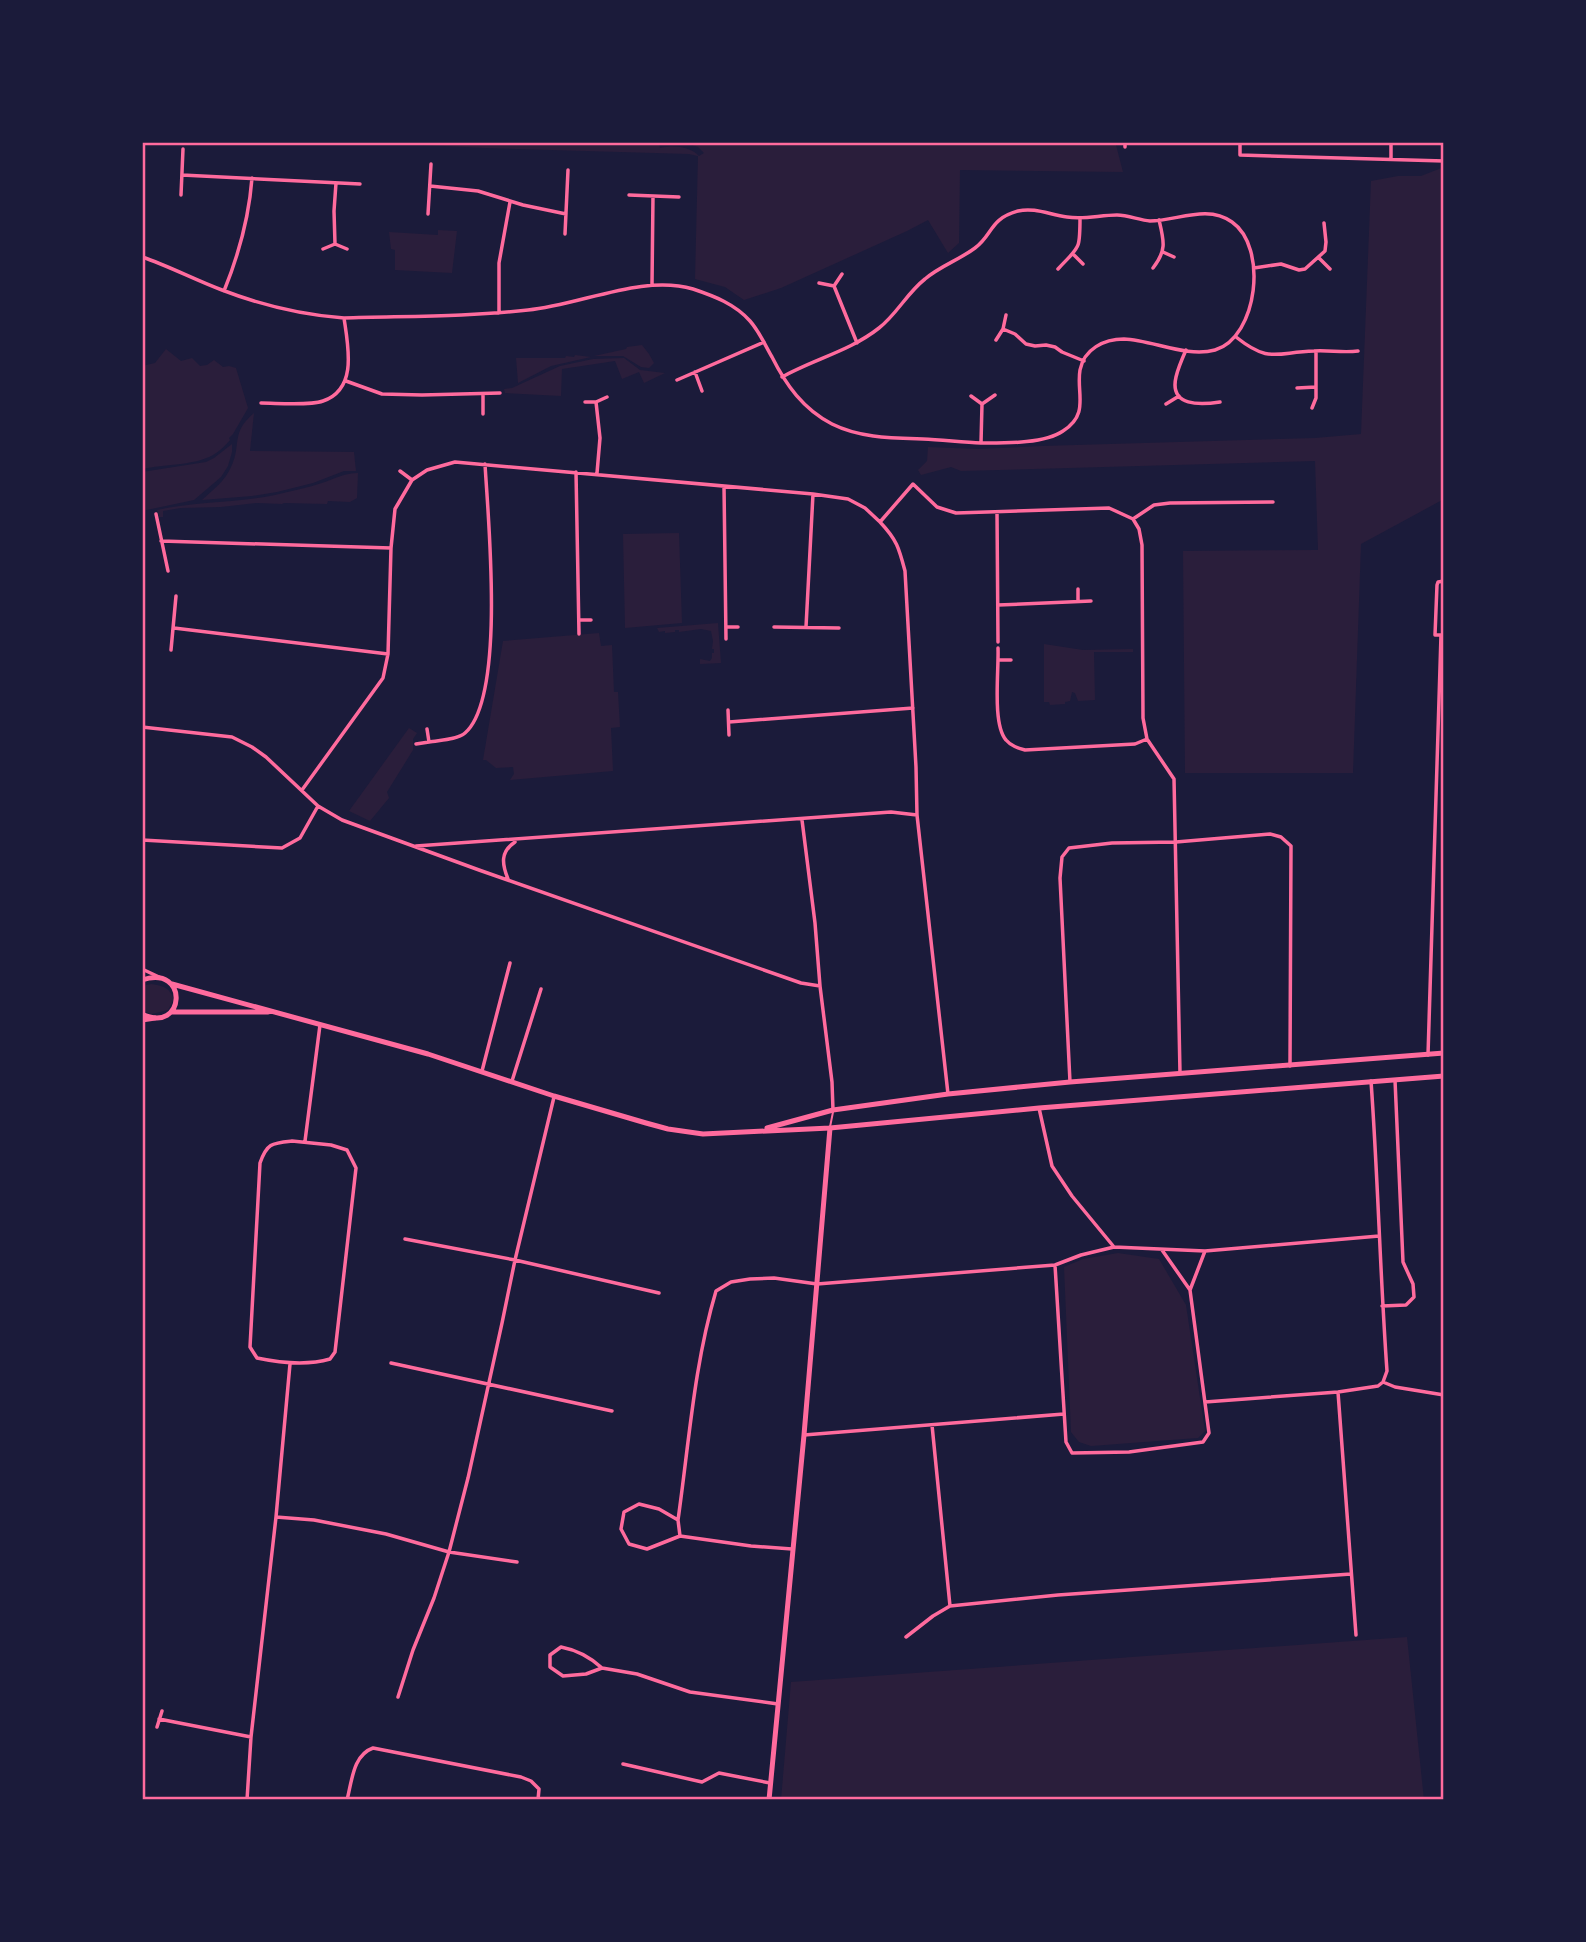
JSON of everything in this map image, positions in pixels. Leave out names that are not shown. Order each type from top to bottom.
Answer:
[{"type":"main road","points":[[142,980],[153,977],[164,979],[172,984],[428,1054],[554,1096],[668,1129],[703,1133],[830,1128],[1039,1108],[1444,1076]]},
{"type":"main road","points":[[172,984],[177,998],[172,1012]]},
{"type":"main road","points":[[142,1020],[172,1012],[274,1012]]},
{"type":"main road","points":[[142,1014],[155,1018]]},
{"type":"main road","points":[[757,1130],[833,1110],[948,1094],[1444,1053]]},
{"type":"main road","points":[[769,1800],[830,1128]]},
{"type":"street","points":[[1391,142],[1391,159]]},
{"type":"street","points":[[1240,145],[1240,155],[1444,161]]},
{"type":"street","points":[[181,195],[183,149]]},
{"type":"street","points":[[428,214],[431,164]]},
{"type":"street","points":[[565,234],[568,170]]},
{"type":"street","points":[[182,175],[360,184]]},
{"type":"street","points":[[224,291],[247,223],[252,178]]},
{"type":"street","points":[[335,244],[336,183]]},
{"type":"street","points":[[430,186],[478,191],[510,202],[566,215]]},
{"type":"street","points":[[629,195],[679,197]]},
{"type":"street","points":[[652,285],[653,196]]},
{"type":"street","points":[[499,313],[499,263],[510,202]]},
{"type":"street","points":[[142,257],[224,291],[259,302],[316,316],[344,318],[499,313],[562,305],[632,288],[676,285],[729,303],[751,322],[782,377],[795,395],[812,412],[835,426],[885,438],[1002,443],[1047,438],[1062,432],[1073,423],[1082,401],[1080,378],[1084,360],[1099,344],[1128,339],[1203,352],[1227,345],[1236,337],[1245,322],[1255,279],[1252,253],[1246,238],[1234,223],[1219,216],[1184,215],[1145,221],[1124,215],[1080,218],[1036,210],[1020,210],[1002,217],[975,248],[936,270],[920,283],[882,326],[857,343],[782,377]]},
{"type":"street","points":[[1058,269],[1074,255],[1080,240],[1080,218]]},
{"type":"street","points":[[1153,268],[1163,253],[1164,245],[1159,220]]},
{"type":"street","points":[[1254,268],[1281,264],[1299,270],[1305,269],[1325,251],[1324,223]]},
{"type":"street","points":[[323,249],[335,244],[347,249]]},
{"type":"street","points":[[1163,253],[1174,257]]},
{"type":"street","points":[[1074,255],[1083,264]]},
{"type":"street","points":[[1319,258],[1329,269]]},
{"type":"street","points":[[834,286],[842,274]]},
{"type":"street","points":[[819,284],[834,286]]},
{"type":"street","points":[[834,286],[857,343]]},
{"type":"street","points":[[996,340],[1003,329],[1006,315]]},
{"type":"street","points":[[261,403],[321,402],[331,397],[346,381],[349,354],[344,318]]},
{"type":"street","points":[[1003,329],[1015,334],[1026,344],[1055,347],[1084,360]]},
{"type":"street","points":[[1236,337],[1259,352],[1272,355],[1358,351]]},
{"type":"street","points":[[677,380],[764,342]]},
{"type":"street","points":[[1186,350],[1175,379],[1179,396],[1194,405],[1220,402]]},
{"type":"street","points":[[1312,408],[1316,398],[1315,351]]},
{"type":"street","points":[[695,372],[702,391]]},
{"type":"street","points":[[346,381],[382,394],[500,393]]},
{"type":"street","points":[[1297,388],[1316,387]]},
{"type":"street","points":[[483,394],[483,414]]},
{"type":"street","points":[[982,404],[995,395]]},
{"type":"street","points":[[971,396],[982,404]]},
{"type":"street","points":[[1166,404],[1179,396]]},
{"type":"street","points":[[585,402],[596,402],[607,397]]},
{"type":"street","points":[[596,402],[600,438],[597,474]]},
{"type":"street","points":[[981,443],[982,404]]},
{"type":"street","points":[[302,790],[383,678],[388,654],[391,548],[395,509],[412,480],[427,470],[455,462],[485,464],[848,499],[865,508],[891,534],[899,547],[905,571],[917,815],[948,1094]]},
{"type":"street","points":[[416,744],[462,736],[475,723],[482,700],[491,641],[491,572],[485,464]]},
{"type":"street","points":[[400,471],[412,480]]},
{"type":"street","points":[[576,472],[579,634]]},
{"type":"street","points":[[880,522],[913,484],[937,507],[956,513],[1110,508],[1133,519],[1139,529],[1142,545],[1143,718],[1147,738],[1174,779],[1180,1073]]},
{"type":"street","points":[[724,486],[726,639]]},
{"type":"street","points":[[806,627],[813,494]]},
{"type":"street","points":[[1133,519],[1154,505],[1170,503],[1273,502]]},
{"type":"street","points":[[998,512],[998,642]]},
{"type":"street","points":[[156,514],[168,571]]},
{"type":"street","points":[[161,541],[391,548]]},
{"type":"street","points":[[1428,1055],[1443,635],[1435,635],[1437,585],[1438,582],[1444,581]]},
{"type":"street","points":[[1078,589],[1078,601]]},
{"type":"street","points":[[171,650],[176,596]]},
{"type":"street","points":[[998,605],[1091,601]]},
{"type":"street","points":[[579,621],[591,620]]},
{"type":"street","points":[[726,627],[738,627]]},
{"type":"street","points":[[774,627],[839,628]]},
{"type":"street","points":[[174,628],[388,654]]},
{"type":"street","points":[[998,648],[999,728],[1006,740],[1015,747],[1025,750],[1135,744],[1147,738]]},
{"type":"street","points":[[999,660],[1011,660]]},
{"type":"street","points":[[729,722],[913,708]]},
{"type":"street","points":[[728,710],[729,735]]},
{"type":"street","points":[[142,727],[232,737],[266,757],[318,806],[342,820],[802,983],[820,986]]},
{"type":"street","points":[[428,729],[429,742]]},
{"type":"street","points":[[142,840],[282,848],[300,838],[318,806]]},
{"type":"street","points":[[415,846],[891,812],[917,815]]},
{"type":"street","points":[[802,819],[833,1110]]},
{"type":"street","points":[[1070,1082],[1060,878],[1062,857],[1069,848],[1086,845],[1176,842],[1270,834],[1281,837],[1291,846],[1290,1066]]},
{"type":"street","points":[[508,879],[503,857],[507,847],[518,840]]},
{"type":"street","points":[[482,1071],[510,963]]},
{"type":"street","points":[[142,969],[164,979]]},
{"type":"street","points":[[512,1081],[541,989]]},
{"type":"street","points":[[305,1142],[320,1025]]},
{"type":"street","points":[[1382,1306],[1406,1305],[1414,1297],[1413,1284],[1403,1262],[1395,1080]]},
{"type":"street","points":[[1205,1402],[1338,1392],[1378,1386],[1383,1382],[1387,1371],[1371,1082]]},
{"type":"street","points":[[398,1697],[449,1552],[554,1096]]},
{"type":"street","points":[[1039,1108],[1052,1166],[1072,1196],[1114,1247]]},
{"type":"street","points":[[305,1142],[347,1150],[356,1168],[335,1352],[330,1359],[319,1363],[290,1363],[257,1358],[250,1347],[259,1176],[264,1150],[275,1143],[305,1142]]},
{"type":"street","points":[[680,1536],[678,1520],[697,1375],[707,1322],[716,1291],[731,1282],[774,1278],[817,1284],[1055,1265],[1114,1247],[1205,1251],[1379,1236]]},
{"type":"street","points":[[404,1239],[515,1260],[659,1293]]},
{"type":"street","points":[[1055,1265],[1066,1442],[1072,1453],[1129,1451],[1203,1442],[1209,1433],[1190,1290],[1162,1250]]},
{"type":"street","points":[[1190,1290],[1205,1251]]},
{"type":"street","points":[[247,1800],[251,1737],[290,1363]]},
{"type":"street","points":[[391,1363],[612,1412]]},
{"type":"street","points":[[1383,1382],[1395,1387],[1444,1395]]},
{"type":"street","points":[[1338,1392],[1356,1635]]},
{"type":"street","points":[[804,1435],[1064,1414]]},
{"type":"street","points":[[932,1425],[950,1606]]},
{"type":"street","points":[[678,1520],[659,1509],[639,1504],[624,1512],[621,1529],[629,1544],[647,1549],[680,1536],[792,1549]]},
{"type":"street","points":[[276,1517],[314,1520],[374,1531],[449,1552],[517,1562]]},
{"type":"street","points":[[906,1637],[950,1606],[1058,1595],[1351,1574]]},
{"type":"street","points":[[602,1668],[573,1649],[561,1647],[550,1655],[550,1667],[563,1676],[586,1674],[602,1668],[637,1674],[691,1692],[778,1704]]},
{"type":"street","points":[[157,1727],[162,1711]]},
{"type":"street","points":[[159,1719],[251,1737]]},
{"type":"street","points":[[347,1800],[357,1763],[365,1751],[373,1748],[521,1777],[531,1781],[539,1789],[538,1800]]},
{"type":"street","points":[[623,1764],[702,1782],[719,1773],[771,1783]]},
{"type":"lane","points":[[830,1128],[833,1110]]},
{"type":"shaded area","points":[[361,142],[659,142],[660,148],[681,147],[699,156],[704,153],[698,147],[684,142],[1116,145],[1123,172],[960,170],[959,243],[948,253],[928,220],[781,288],[744,300],[725,287],[695,279],[698,156]]},
{"type":"shaded area","points":[[1444,167],[1444,499],[1361,544],[1353,773],[1185,773],[1183,551],[1318,550],[1315,461],[961,471],[951,467],[921,475],[918,470],[927,461],[928,447],[978,449],[1315,438],[1361,434],[1371,181],[1398,176],[1421,176]]},
{"type":"shaded area","points":[[438,230],[457,231],[452,273],[395,270],[395,250],[391,249],[389,232],[438,235]]},
{"type":"shaded area","points":[[642,345],[654,363],[649,368],[641,367],[623,356],[594,356],[627,347]]},
{"type":"shaded area","points":[[166,349],[181,361],[192,358],[200,366],[214,360],[223,367],[236,368],[248,408],[230,440],[213,455],[188,463],[142,469],[142,366],[155,363]]},
{"type":"shaded area","points":[[575,355],[591,357],[551,366],[518,383],[516,358],[565,358]]},
{"type":"shaded area","points":[[624,358],[640,370],[665,373],[644,383],[639,372],[622,379],[615,361],[562,369],[561,396],[505,393],[504,389],[512,388],[560,366],[593,359]]},
{"type":"shaded area","points":[[254,413],[250,451],[354,452],[356,471],[344,471],[313,483],[277,492],[202,500],[228,472],[234,459],[239,433]]},
{"type":"shaded area","points":[[232,444],[228,466],[221,477],[194,500],[142,511],[142,472],[206,462]]},
{"type":"shaded area","points":[[358,473],[357,498],[350,502],[257,503],[181,508],[163,511],[163,517],[159,517],[157,510],[275,495]]},
{"type":"shaded area","points":[[679,533],[682,623],[625,628],[623,534]]},
{"type":"shaded area","points":[[718,623],[721,663],[700,664],[700,659],[710,661],[714,653],[711,631],[675,630],[665,633],[659,632],[657,628]]},
{"type":"shaded area","points":[[599,633],[601,646],[612,645],[614,692],[618,692],[620,727],[611,728],[613,771],[510,780],[514,774],[513,767],[496,768],[483,760],[503,641]]},
{"type":"shaded area","points":[[1044,644],[1083,650],[1133,649],[1133,652],[1094,652],[1095,700],[1078,701],[1072,692],[1070,701],[1065,704],[1050,705],[1049,702],[1044,702]]},
{"type":"shaded area","points":[[409,728],[417,733],[413,739],[413,750],[387,792],[389,798],[370,821],[349,811]]},
{"type":"shaded area","points":[[151,984],[165,988],[172,995],[174,999],[168,1010],[152,1014],[142,1011],[142,986]]},
{"type":"shaded area","points":[[1118,1253],[1159,1259],[1186,1305],[1205,1431],[1198,1438],[1091,1446],[1079,1442],[1071,1432],[1064,1267],[1083,1259]]},
{"type":"shaded area","points":[[1407,1637],[1424,1800],[781,1800],[791,1682]]}]
